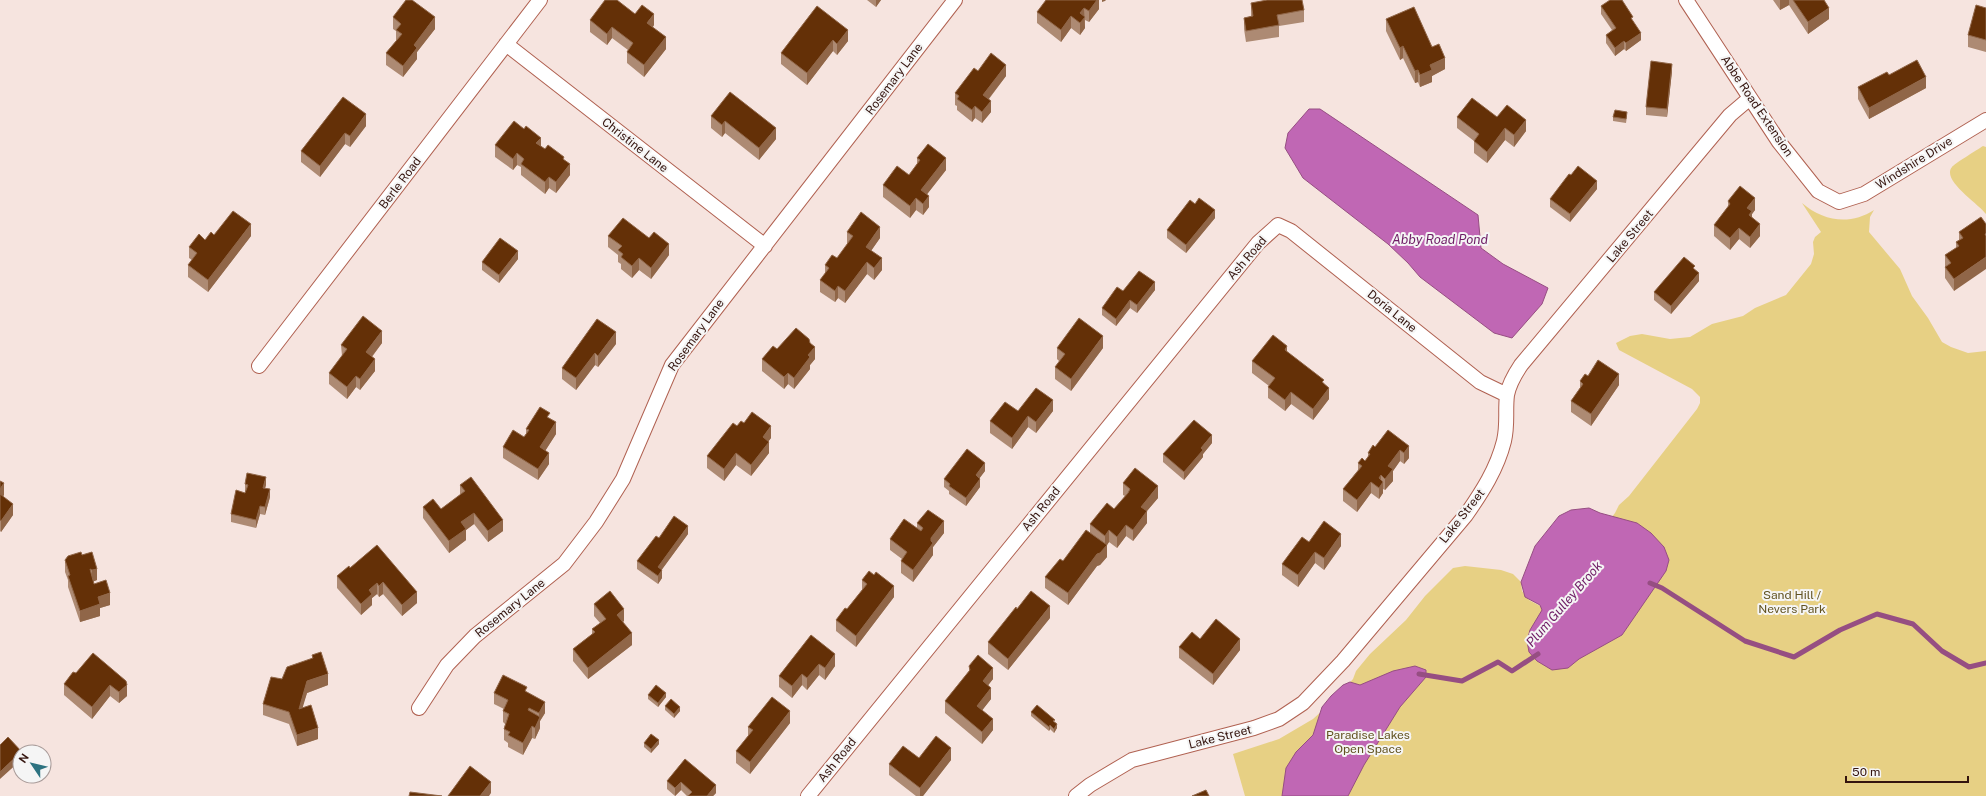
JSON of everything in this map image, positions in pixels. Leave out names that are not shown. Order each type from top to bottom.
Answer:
[{"type":"street","name":"Berle Road","points":[[259,366],[540,0]]},
{"type":"street","name":"Rosemary Lane","points":[[419,708],[446,665],[475,636],[564,564],[596,522],[623,479],[672,365],[955,0]]},
{"type":"street","name":"Abbe Road Extension","points":[[1686,0],[1779,142],[1818,191],[1839,202]]},
{"type":"street","name":"Christine Lane","points":[[506,44],[765,246]]},
{"type":"street","name":"Lake Street","points":[[1076,796],[1090,785],[1132,760],[1254,728],[1279,719],[1303,703],[1343,661],[1466,514],[1484,489],[1504,442],[1508,420],[1507,395],[1512,380],[1521,365],[1730,116],[1750,98]]},
{"type":"street","name":"Windshire Drive","points":[[1839,202],[1864,194],[1986,120]]},
{"type":"street","name":"Doria Lane","points":[[1278,225],[1291,231],[1480,382],[1507,395]]},
{"type":"street","name":"Ash Road","points":[[808,796],[1258,243],[1278,225]]},
{"type":"green space","points":[[1983,146],[1986,147],[1986,214],[1956,185],[1950,172],[1954,165]]},
{"type":"green space","name":"Sand Hill / Nevers Park","points":[[1802,203],[1828,218],[1838,219],[1856,218],[1874,210],[1870,217],[1869,232],[1900,269],[1912,296],[1928,318],[1942,342],[1968,353],[1986,351],[1986,796],[1245,796],[1233,754],[1279,739],[1313,719],[1336,698],[1353,679],[1356,671],[1370,654],[1406,620],[1425,596],[1453,568],[1465,566],[1501,570],[1513,574],[1521,582],[1522,591],[1529,600],[1542,607],[1615,513],[1619,505],[1629,496],[1697,409],[1700,403],[1700,397],[1692,389],[1619,350],[1616,343],[1630,336],[1642,334],[1670,339],[1690,337],[1712,324],[1743,316],[1755,308],[1786,295],[1811,264],[1814,254],[1813,242],[1815,237],[1821,232]]},
{"type":"water","name":"Abby Road Pond","points":[[1309,109],[1320,109],[1478,215],[1481,248],[1503,264],[1548,288],[1542,304],[1512,338],[1494,333],[1420,277],[1388,244],[1303,178],[1285,148],[1288,133]]},
{"type":"water","points":[[1589,508],[1600,513],[1637,523],[1651,533],[1664,547],[1669,560],[1666,571],[1622,635],[1579,659],[1568,668],[1552,670],[1537,661],[1529,652],[1527,641],[1530,630],[1542,610],[1540,605],[1525,597],[1521,582],[1535,546],[1559,516],[1571,510]]},
{"type":"water","points":[[1415,666],[1426,670],[1426,677],[1400,707],[1364,765],[1348,796],[1282,796],[1286,768],[1296,752],[1313,735],[1322,707],[1331,696],[1343,685],[1350,682],[1360,685],[1393,671]]},
{"type":"building","points":[[406,0],[412,0],[435,17],[414,45],[417,48],[403,66],[386,53],[402,34],[396,30],[401,24],[393,17]]},
{"type":"building","points":[[605,0],[617,0],[635,14],[642,5],[654,14],[647,23],[666,37],[644,65],[627,52],[633,43],[612,27],[607,34],[590,20]]},
{"type":"building","points":[[1046,0],[1097,0],[1089,11],[1084,8],[1080,13],[1085,17],[1080,23],[1071,16],[1061,30],[1037,12]]},
{"type":"building","points":[[1267,0],[1302,0],[1304,10],[1277,15],[1279,25],[1246,31],[1244,18],[1253,16],[1251,3]]},
{"type":"building","points":[[1610,0],[1622,0],[1641,33],[1626,43],[1624,41],[1615,48],[1606,35],[1616,28],[1601,6]]},
{"type":"building","points":[[1793,0],[1824,0],[1829,8],[1808,22]]},
{"type":"building","points":[[1976,5],[1986,8],[1986,40],[1968,35]]},
{"type":"building","points":[[817,6],[848,30],[837,44],[833,40],[807,73],[781,53]]},
{"type":"building","points":[[1414,7],[1432,47],[1439,44],[1445,58],[1430,65],[1432,70],[1420,75],[1418,70],[1415,71],[1403,46],[1400,48],[1386,19]]},
{"type":"building","points":[[991,53],[1006,65],[983,95],[991,101],[982,112],[975,106],[972,110],[957,99],[959,96],[955,93],[974,68],[978,71]]},
{"type":"building","points":[[1917,60],[1926,77],[1869,108],[1858,87],[1887,72],[1889,75]]},
{"type":"building","points":[[1651,61],[1672,64],[1667,109],[1646,107]]},
{"type":"building","points":[[730,92],[776,128],[759,148],[725,121],[722,125],[711,116]]},
{"type":"building","points":[[343,97],[366,114],[350,136],[345,133],[320,166],[301,151]]},
{"type":"building","points":[[1472,98],[1497,117],[1507,105],[1526,120],[1514,135],[1505,128],[1487,152],[1474,141],[1479,134],[1457,117]]},
{"type":"building","points":[[1615,110],[1627,112],[1626,119],[1613,117]]},
{"type":"building","points":[[514,121],[524,129],[526,126],[541,138],[536,143],[545,149],[548,145],[564,157],[563,159],[570,164],[556,182],[549,177],[545,182],[521,164],[524,159],[517,153],[513,159],[495,145]]},
{"type":"building","points":[[928,144],[946,158],[921,190],[929,196],[923,204],[916,198],[910,206],[883,185],[897,166],[909,175],[920,160],[917,158]]},
{"type":"building","points":[[1578,166],[1597,181],[1570,214],[1550,199],[1569,174],[1571,175]]},
{"type":"building","points":[[1740,186],[1755,198],[1747,208],[1752,211],[1749,215],[1760,224],[1750,237],[1739,228],[1730,238],[1714,225],[1730,204],[1728,201]]},
{"type":"building","points":[[1199,198],[1215,210],[1186,245],[1167,230],[1190,200],[1195,204]]},
{"type":"building","points":[[233,211],[251,224],[208,280],[188,265],[197,253],[189,247],[199,234],[205,240],[211,232],[214,235]]},
{"type":"building","points":[[861,212],[880,227],[866,247],[882,258],[874,268],[867,262],[845,291],[838,286],[835,291],[820,280],[829,268],[825,265],[832,255],[837,258],[853,236],[847,232]]},
{"type":"building","points":[[1981,217],[1986,224],[1986,257],[1954,279],[1945,267],[1951,263],[1945,255],[1959,246],[1956,242],[1963,238],[1959,232]]},
{"type":"building","points":[[623,218],[649,238],[654,232],[669,244],[651,268],[639,258],[632,266],[621,257],[623,254],[618,250],[622,246],[608,236]]},
{"type":"building","points":[[500,238],[518,251],[499,275],[482,262]]},
{"type":"building","points":[[1684,257],[1695,266],[1693,268],[1699,273],[1671,306],[1654,292]]},
{"type":"building","points":[[1139,271],[1155,282],[1137,305],[1130,300],[1116,319],[1102,308],[1117,287],[1123,291]]},
{"type":"building","points":[[363,316],[382,331],[366,352],[375,359],[360,379],[356,376],[347,387],[329,373],[347,349],[341,345]]},
{"type":"building","points":[[1079,318],[1103,336],[1071,379],[1055,367],[1065,354],[1057,348]]},
{"type":"building","points":[[597,319],[616,332],[598,356],[595,353],[576,378],[562,368]]},
{"type":"building","points":[[796,328],[809,339],[810,343],[815,347],[808,355],[810,357],[794,378],[788,373],[784,377],[762,359],[773,346],[777,349]]},
{"type":"building","points":[[1273,335],[1287,346],[1285,350],[1324,380],[1322,382],[1329,388],[1313,409],[1291,392],[1285,400],[1268,387],[1275,378],[1252,361]]},
{"type":"building","points":[[1598,360],[1619,374],[1591,414],[1571,401],[1583,384],[1580,381],[1585,374],[1588,376]]},
{"type":"building","points":[[1036,388],[1053,400],[1036,422],[1028,416],[1012,438],[990,421],[1005,402],[1018,411]]},
{"type":"building","points":[[540,407],[550,413],[547,417],[556,422],[540,447],[549,453],[538,469],[503,447],[513,430],[524,437],[529,430],[526,429]]},
{"type":"building","points":[[752,412],[771,426],[763,437],[769,442],[751,465],[736,453],[724,469],[707,456],[733,423],[737,426],[741,421],[744,423]]},
{"type":"building","points":[[1194,420],[1212,435],[1201,448],[1203,450],[1184,472],[1163,454]]},
{"type":"building","points":[[1388,430],[1409,446],[1404,453],[1400,450],[1388,466],[1393,469],[1385,479],[1381,475],[1379,478],[1383,482],[1379,488],[1371,482],[1357,500],[1343,489],[1362,466],[1358,463],[1362,458],[1365,461],[1370,454],[1368,453],[1373,445],[1375,447]]},
{"type":"building","points":[[967,449],[985,463],[976,475],[980,479],[966,498],[949,486],[950,484],[944,479]]},
{"type":"building","points":[[1135,468],[1158,486],[1141,507],[1147,511],[1133,530],[1126,525],[1117,537],[1109,530],[1105,536],[1090,524],[1107,503],[1114,509],[1128,493],[1130,489],[1123,483]]},
{"type":"building","points":[[247,473],[266,477],[263,488],[270,489],[265,507],[260,506],[256,520],[231,514],[236,490],[245,493],[248,485],[245,484]]},
{"type":"building","points":[[471,477],[503,520],[488,531],[474,513],[461,522],[466,529],[449,541],[423,507],[433,499],[441,509],[465,491],[460,485]]},
{"type":"building","points":[[0,481],[4,483],[0,489]]},
{"type":"building","points":[[0,494],[13,504],[1,521],[0,520]]},
{"type":"building","points":[[928,510],[944,521],[931,538],[933,543],[913,570],[901,561],[907,552],[890,539],[904,519],[921,531],[923,528],[917,523]]},
{"type":"building","points":[[674,516],[688,526],[658,567],[662,570],[658,576],[637,561],[656,536],[659,538]]},
{"type":"building","points":[[1324,521],[1341,534],[1324,558],[1315,552],[1298,575],[1282,564],[1302,537],[1309,542]]},
{"type":"building","points":[[1086,530],[1107,545],[1100,553],[1097,554],[1068,593],[1045,577],[1060,559],[1063,561]]},
{"type":"building","points":[[377,545],[417,592],[402,605],[383,582],[379,586],[377,583],[369,590],[372,594],[361,604],[337,576],[349,566],[350,568]]},
{"type":"building","points":[[81,552],[82,555],[92,552],[97,569],[90,569],[94,584],[106,580],[110,593],[98,597],[100,604],[80,611],[68,576],[70,575],[65,560],[68,556]]},
{"type":"building","points":[[869,571],[874,575],[876,572],[894,586],[856,636],[836,620],[867,584],[862,580]]},
{"type":"building","points":[[610,591],[624,609],[617,615],[632,633],[588,668],[573,649],[595,632],[592,629],[606,619],[594,604]]},
{"type":"building","points":[[1031,591],[1050,606],[1008,659],[988,642]]},
{"type":"building","points":[[1216,619],[1240,639],[1213,674],[1179,647],[1192,632],[1200,639]]},
{"type":"building","points":[[811,635],[835,654],[825,668],[819,664],[807,678],[802,674],[792,686],[779,676]]},
{"type":"building","points":[[321,652],[328,674],[307,681],[299,709],[311,705],[318,728],[297,735],[289,712],[263,704],[271,677],[282,679],[287,667],[313,658],[312,655]]},
{"type":"building","points":[[93,653],[126,681],[127,685],[119,692],[110,685],[92,707],[64,684],[73,672],[76,673]]},
{"type":"building","points":[[978,655],[993,668],[983,681],[991,688],[977,706],[993,719],[982,732],[945,701],[970,670],[969,666]]},
{"type":"building","points":[[503,675],[527,687],[525,691],[545,702],[539,713],[529,708],[528,710],[540,717],[535,728],[532,726],[523,743],[508,735],[510,732],[504,729],[509,714],[503,711],[508,700],[494,693]]},
{"type":"building","points":[[656,685],[666,693],[658,703],[648,695]]},
{"type":"building","points":[[772,697],[790,711],[750,762],[736,751],[753,730],[748,727]]},
{"type":"building","points":[[671,699],[680,707],[674,714],[665,706]]},
{"type":"building","points":[[1037,705],[1055,720],[1053,721],[1057,724],[1054,729],[1050,725],[1049,727],[1031,712]]},
{"type":"building","points":[[651,734],[659,740],[651,749],[644,743]]},
{"type":"building","points":[[936,736],[951,748],[920,788],[889,764],[903,746],[919,758]]},
{"type":"building","points":[[8,737],[15,744],[12,744],[12,761],[0,772],[0,745]]},
{"type":"building","points":[[685,759],[716,785],[707,796],[688,796],[692,792],[681,782],[675,788],[667,781]]},
{"type":"building","points":[[470,766],[491,782],[480,796],[448,796]]},
{"type":"building","points":[[1206,790],[1209,796],[1192,796]]},
{"type":"building","points":[[410,792],[442,796],[409,796]]},
{"type":"waterway","name":"Plum Gulley Brook","points":[[1650,583],[1662,588],[1745,641],[1794,657],[1840,630],[1877,614],[1913,624],[1942,651],[1969,667],[1986,663]]},
{"type":"waterway","name":"Plum Gulley Brook","points":[[1419,674],[1462,681],[1498,662],[1512,671],[1538,654]]},
{"type":"park label","name":"Paradise Lakes Open Space","points":[[1368,742]]}]
